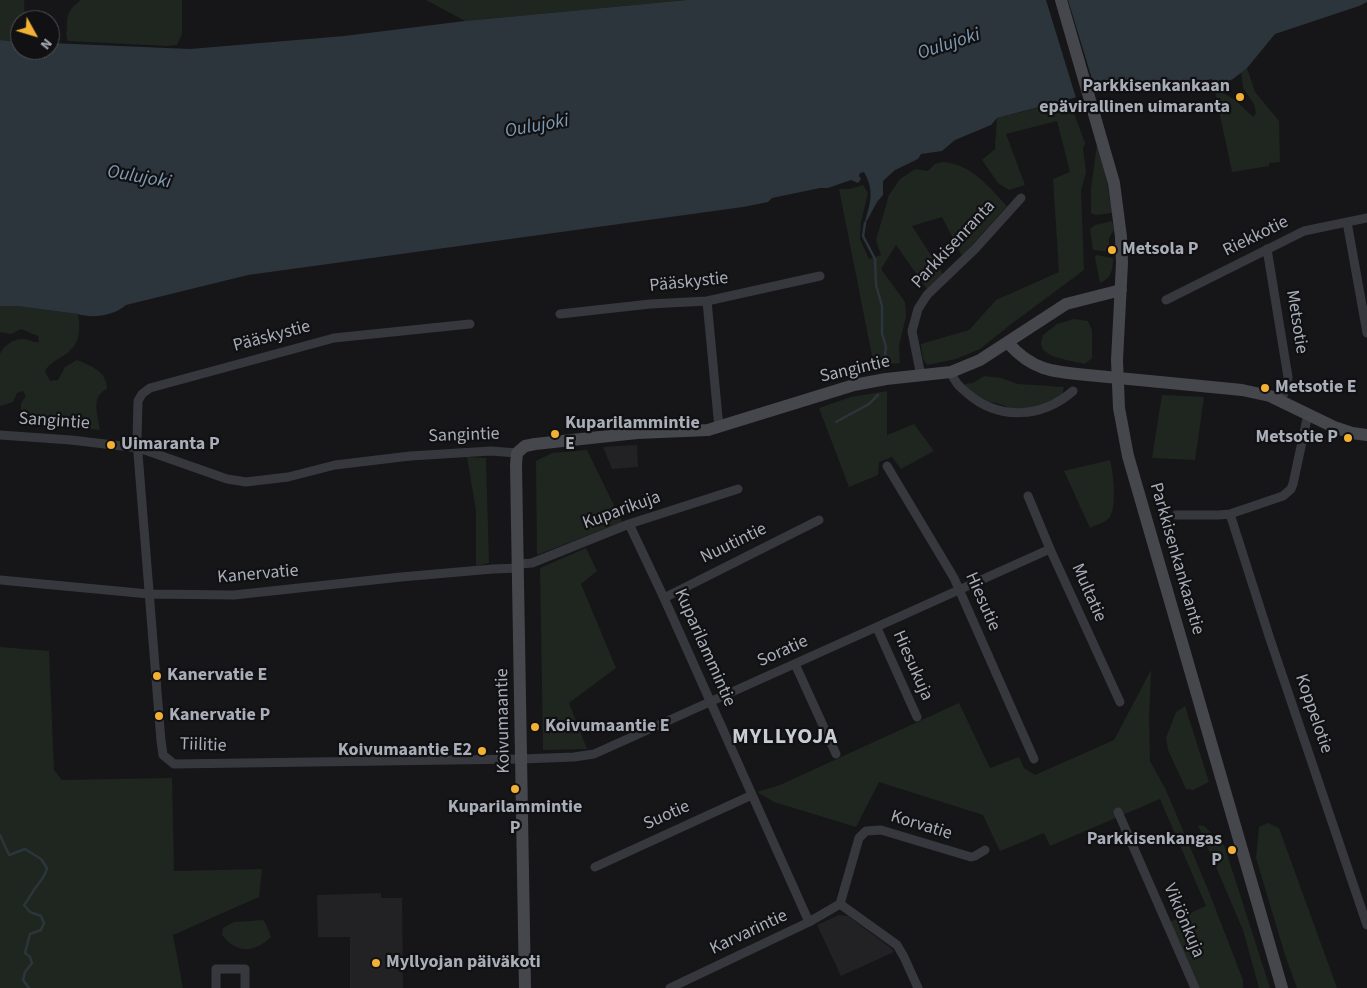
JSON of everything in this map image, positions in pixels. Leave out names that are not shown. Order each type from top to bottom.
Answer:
[{"type":"street","name":"Parkkisenkankaantie","points":[[1060,0],[1114,183],[1121,237],[1121,290],[1117,360],[1120,408],[1128,456],[1282,988]]},
{"type":"street","name":"Parkkisenranta","points":[[921,376],[912,331],[918,309],[927,295],[975,249],[1020,198]]},
{"type":"street","name":"Riekkotie","points":[[1166,300],[1304,231],[1367,218]]},
{"type":"street","points":[[1347,222],[1367,333]]},
{"type":"street","name":"Metsotie","points":[[1267,249],[1288,377],[1288,386],[1282,400]]},
{"type":"street","name":"Pääskystie","points":[[560,314],[650,304],[707,301],[820,276]]},
{"type":"street","name":"Sangintie","points":[[0,435],[72,440],[138,448],[227,479],[246,482],[288,477],[335,466],[410,456],[491,451],[517,453],[525,446],[535,444],[594,437],[689,432],[719,428],[854,385],[886,379],[951,372],[980,360],[1066,304],[1121,290]]},
{"type":"street","points":[[707,301],[719,428]]},
{"type":"street","name":"Pääskystie","points":[[138,448],[138,401],[142,394],[150,388],[334,338],[470,324]]},
{"type":"street","points":[[1008,343],[1019,355],[1029,362],[1052,370],[1257,392],[1282,400],[1334,427],[1352,433],[1367,435]]},
{"type":"street","points":[[951,372],[959,386],[974,400],[1009,413],[1040,410],[1062,400],[1073,391]]},
{"type":"street","points":[[1176,516],[1230,514],[1283,496],[1291,489],[1308,414]]},
{"type":"street","name":"Tiilitie","points":[[138,448],[163,755],[174,764],[522,758]]},
{"type":"street","name":"Koivumaantie","points":[[517,453],[525,988]]},
{"type":"street","name":"Hiesutie","points":[[887,466],[954,578],[1034,759]]},
{"type":"street","name":"Kuparikuja","points":[[519,566],[532,563],[629,524],[738,489]]},
{"type":"street","name":"Multatie","points":[[1028,496],[1050,550],[1120,702]]},
{"type":"street","name":"Koppelotie","points":[[1230,514],[1270,639],[1367,925]]},
{"type":"street","name":"Nuutintie","points":[[664,598],[819,520]]},
{"type":"street","name":"Kuparilammintie","points":[[629,524],[664,598],[808,922]]},
{"type":"street","name":"Soratie","points":[[522,758],[574,757],[594,754],[1050,550]]},
{"type":"street","name":"Kanervatie","points":[[0,580],[149,594],[234,595],[519,566]]},
{"type":"street","name":"Hiesukuja","points":[[877,628],[917,717]]},
{"type":"street","points":[[795,664],[836,754]]},
{"type":"street","name":"Suotie","points":[[595,867],[752,795]]},
{"type":"street","name":"Vikiönkuja","points":[[1118,812],[1195,988]]},
{"type":"street","name":"Korvatie","points":[[840,904],[859,838],[866,831],[881,830],[971,857],[985,850]]},
{"type":"street","points":[[840,904],[896,944],[918,988]]},
{"type":"street","name":"Karvarintie","points":[[670,988],[808,922],[840,904]]},
{"type":"street","points":[[216,988],[216,969],[245,969],[245,988]]},
{"type":"shaded area","points":[[0,0],[24,0],[24,10],[10,10],[10,41],[0,40]]},
{"type":"shaded area","points":[[81,0],[182,0],[182,34],[177,45],[167,46],[68,41],[66,34],[68,16],[73,7]]},
{"type":"shaded area","points":[[426,0],[687,0],[465,21]]},
{"type":"shaded area","points":[[1247,68],[1255,92],[1279,121],[1280,162],[1269,163],[1269,166],[1232,172],[1214,87],[1235,100],[1253,117],[1256,113],[1254,104],[1243,88],[1241,72]]},
{"type":"shaded area","points":[[1069,100],[1085,143],[1083,149],[1086,172],[1081,191],[1084,270],[980,349],[956,359],[927,365],[923,359],[921,344],[969,330],[996,300],[1059,272],[1053,179],[1070,172],[1057,121],[1006,134],[1025,185],[1009,190],[998,183],[982,160],[995,149],[997,118]]},
{"type":"shaded area","points":[[1097,144],[1107,181],[1112,213],[1096,215],[1091,213],[1091,189]]},
{"type":"shaded area","points":[[942,162],[952,163],[970,171],[986,184],[1007,206],[962,256],[942,217],[912,226],[943,274],[927,289],[896,245],[881,269],[905,302],[906,317],[899,345],[900,363],[874,366],[839,189],[850,189],[863,185],[868,193],[861,222],[860,239],[869,259],[881,255],[876,240],[889,195],[900,179],[915,169],[928,171],[935,164]]},
{"type":"shaded area","points":[[1112,221],[1114,230],[1109,238],[1109,252],[1093,250],[1090,229],[1095,225]]},
{"type":"shaded area","points":[[1096,255],[1113,258],[1111,273],[1107,279],[1100,283],[1095,257]]},
{"type":"shaded area","points":[[0,306],[17,306],[78,314],[79,332],[76,343],[69,352],[53,362],[45,371],[50,381],[58,380],[65,367],[77,360],[101,373],[107,389],[98,397],[96,406],[100,430],[30,423],[21,414],[21,403],[26,396],[23,391],[17,393],[13,402],[0,406],[0,354],[6,345],[12,341],[25,339],[39,342],[38,336],[21,329],[11,334],[0,332]]},
{"type":"shaded area","points":[[1074,319],[1088,321],[1092,330],[1092,358],[1085,364],[1052,356],[1043,349],[1041,344],[1043,335],[1057,324]]},
{"type":"shaded area","points":[[984,376],[1001,378],[1018,384],[1064,387],[1062,395],[1056,400],[1032,408],[1015,410],[996,403],[987,402],[966,388],[965,384],[973,383]]},
{"type":"shaded area","points":[[887,391],[887,435],[914,424],[934,451],[901,469],[892,457],[879,462],[878,475],[849,487],[819,408],[851,397]]},
{"type":"shaded area","points":[[1162,395],[1204,397],[1195,460],[1152,458]]},
{"type":"shaded area","points":[[637,445],[638,467],[612,469],[603,447]]},
{"type":"shaded area","points":[[587,450],[622,522],[537,555],[536,461],[552,453]]},
{"type":"shaded area","points":[[467,457],[486,458],[489,563],[476,566],[476,511]]},
{"type":"shaded area","points":[[1110,460],[1114,491],[1111,515],[1108,519],[1090,528],[1064,471]]},
{"type":"shaded area","points":[[586,548],[597,571],[581,584],[616,668],[569,703],[587,749],[543,750],[540,568]]},
{"type":"shaded area","points":[[0,647],[49,651],[54,770],[62,780],[172,778],[174,871],[262,869],[259,897],[173,935],[183,988],[0,988]]},
{"type":"shaded area","points":[[1151,670],[1150,761],[1165,788],[1207,887],[1243,980],[1243,988],[1199,988],[1170,922],[1206,906],[1160,799],[1050,846],[1044,833],[1000,851],[983,815],[879,782],[856,827],[774,802],[757,792],[780,785],[959,703],[990,768],[1019,757],[1024,768],[1035,775],[1114,740]]},
{"type":"shaded area","points":[[1185,706],[1209,782],[1193,790],[1186,789],[1168,750],[1166,738],[1176,712]]},
{"type":"shaded area","points":[[1268,823],[1279,828],[1337,988],[1297,988],[1285,955],[1256,858],[1259,827]]},
{"type":"shaded area","points":[[1198,825],[1204,826],[1224,845],[1270,988],[1259,988],[1243,930]]},
{"type":"shaded area","name":"Myllyojan päiväkoti","points":[[381,893],[381,898],[402,898],[403,988],[350,988],[350,937],[318,937],[317,895]]},
{"type":"shaded area","points":[[839,915],[848,916],[894,952],[841,976],[817,925]]},
{"type":"shaded area","points":[[263,920],[271,937],[258,946],[246,949],[240,948],[234,946],[222,935],[223,928],[234,922]]},
{"type":"water","name":"Oulujoki","points":[[687,0],[1367,0],[1367,2],[1359,6],[1275,34],[1247,68],[1233,79],[1214,87],[1212,79],[1186,84],[1096,92],[997,118],[991,125],[955,140],[942,151],[921,154],[918,159],[895,170],[883,181],[883,195],[864,226],[871,193],[864,172],[860,173],[861,179],[858,183],[851,180],[828,188],[772,198],[768,202],[743,207],[248,275],[126,305],[110,314],[104,315],[90,316],[17,306],[0,306],[0,40],[10,41],[10,60],[60,60],[60,43],[190,49],[344,36],[465,21]]},
{"type":"pier","points":[[1046,0],[1068,0],[1096,92],[1076,98]]},
{"type":"waterway","points":[[865,223],[863,236],[875,259],[876,285],[882,306],[882,333],[886,347],[884,365]]},
{"type":"waterway","points":[[836,422],[869,404],[878,395]]},
{"type":"waterway","name":"MYLLYOJA","points":[[0,835],[9,855],[25,849],[41,859],[47,868],[44,876],[24,905],[30,912],[41,916],[44,923],[41,930],[30,934],[25,953],[30,957],[32,963],[25,972],[23,980],[29,988]]},
{"type":"place","name":"Parkkisenkankaan epävirallinen uimaranta","points":[[1240,97]]},
{"type":"place","name":"Metsola P","points":[[1112,250]]},
{"type":"place","name":"Metsotie E","points":[[1265,388]]},
{"type":"place","name":"Kuparilammintie E","points":[[555,434]]},
{"type":"place","name":"Metsotie P","points":[[1348,438]]},
{"type":"place","name":"Uimaranta P","points":[[111,445]]},
{"type":"place","name":"Kanervatie E","points":[[157,676]]},
{"type":"place","name":"Kanervatie P","points":[[159,716]]},
{"type":"place","name":"Koivumaantie E","points":[[535,727]]},
{"type":"place","name":"Koivumaantie E2","points":[[482,751]]},
{"type":"place","name":"Kuparilammintie P","points":[[515,789]]},
{"type":"place","name":"Parkkisenkangas P","points":[[1232,850]]},
{"type":"place","name":"Myllyojan päiväkoti","points":[[376,963]]},
{"type":"district","name":"MYLLYOJA","points":[[785,738]]}]
